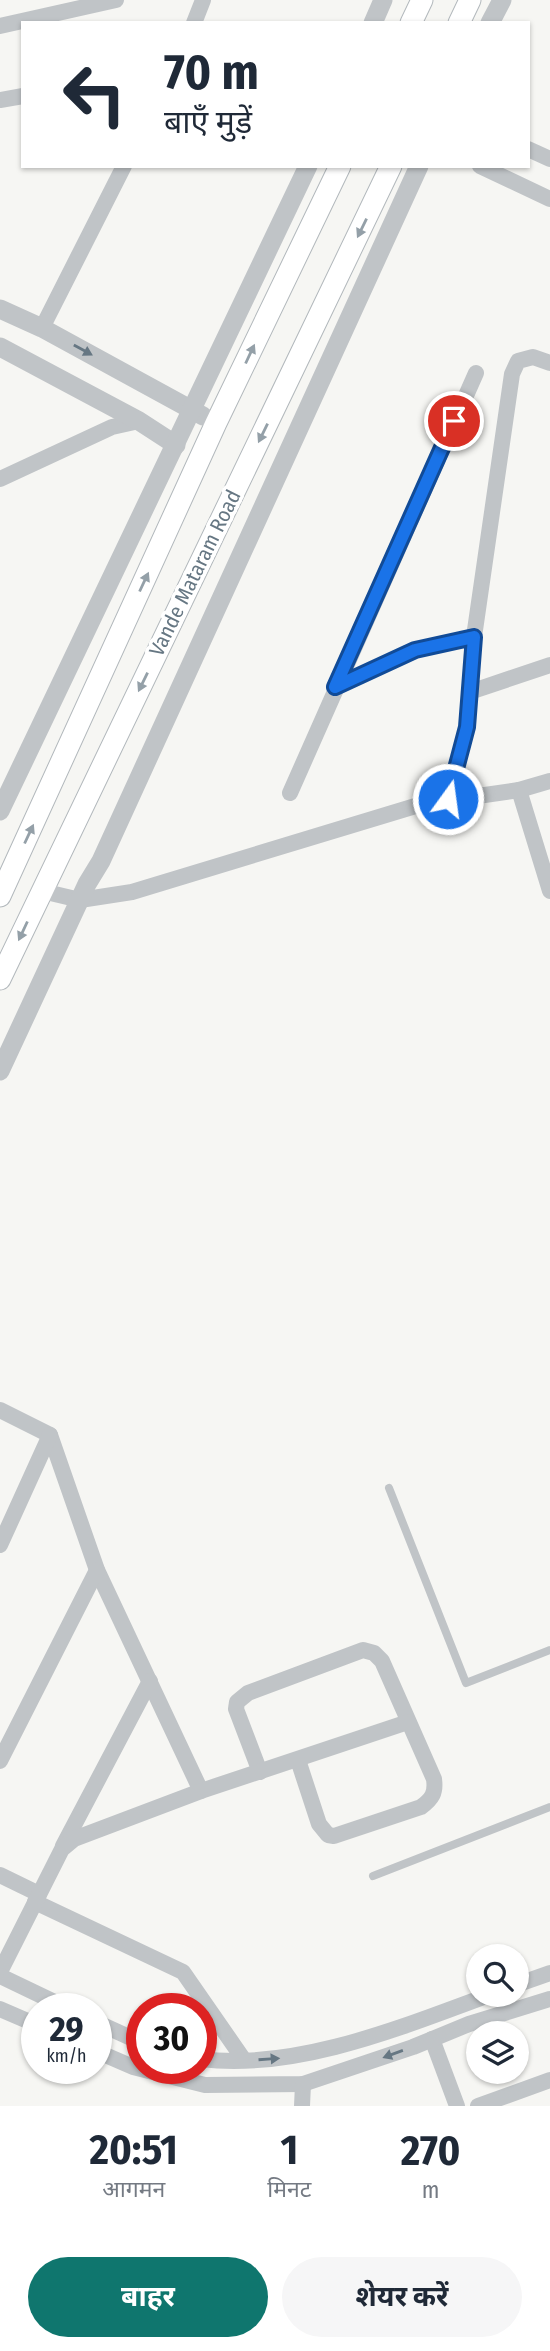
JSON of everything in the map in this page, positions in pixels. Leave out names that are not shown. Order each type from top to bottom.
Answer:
[{"type":"main road","points":[[412,21],[422,0]]},
{"type":"main road","points":[[460,21],[470,0]]},
{"type":"main road","name":"Vande Mataram Road","points":[[0,896],[216,423],[339,168]]},
{"type":"main road","name":"Vande Mataram Road","points":[[0,979],[390,168]]},
{"type":"street","points":[[22,21],[116,0]]},
{"type":"street","points":[[195,21],[204,0]]},
{"type":"street","points":[[374,21],[383,0]]},
{"type":"street","points":[[491,21],[502,0]]},
{"type":"street","points":[[0,26],[21,21]]},
{"type":"street","points":[[0,100],[21,96]]},
{"type":"street","points":[[530,150],[550,159]]},
{"type":"street","points":[[42,328],[123,168]]},
{"type":"street","points":[[0,811],[307,168]]},
{"type":"street","points":[[0,1070],[418,168]]},
{"type":"street","points":[[484,168],[550,199]]},
{"type":"street","points":[[0,309],[42,328],[216,423]]},
{"type":"street","points":[[0,347],[139,421],[176,445]]},
{"type":"street","points":[[448,799],[467,727],[474,637],[512,374],[518,361],[533,357],[550,363]]},
{"type":"street","points":[[290,793],[476,373]]},
{"type":"street","points":[[0,479],[112,426],[139,421]]},
{"type":"street","points":[[335,687],[415,650],[474,637]]},
{"type":"street","points":[[470,692],[550,665]]},
{"type":"street","points":[[42,891],[80,900],[132,892],[422,804],[519,790],[550,782]]},
{"type":"street","points":[[519,790],[550,891]]},
{"type":"street","points":[[0,1410],[50,1435],[97,1570],[201,1791]]},
{"type":"street","points":[[0,1545],[50,1435]]},
{"type":"street","points":[[0,1761],[97,1570]]},
{"type":"street","points":[[260,1772],[236,1709],[237,1702],[248,1693],[363,1650],[374,1653],[382,1661],[435,1788],[432,1799],[409,1811],[334,1836],[328,1835],[319,1824],[299,1760]]},
{"type":"street","points":[[37,1993],[0,1974],[150,1681]]},
{"type":"street","points":[[62,1849],[87,1833],[201,1791],[408,1722]]},
{"type":"street","points":[[0,1875],[37,1898],[183,1972],[244,2060]]},
{"type":"street","points":[[529,1980],[550,1973]]},
{"type":"street","points":[[112,2058],[133,2067],[205,2085],[303,2084],[469,2024],[550,1999]]},
{"type":"street","points":[[217,2060],[278,2058],[323,2049],[466,2002]]},
{"type":"street","points":[[0,2009],[21,2018]]},
{"type":"street","points":[[432,2039],[457,2106]]},
{"type":"street","points":[[478,2106],[550,2080]]},
{"type":"street","points":[[302,2106],[303,2084]]},
{"type":"lane","points":[[389,1489],[466,1683],[550,1650]]},
{"type":"lane","points":[[373,1876],[550,1807]]},
{"type":"route","points":[[448,799],[467,727],[474,637],[415,650],[335,687],[454,421]]}]
